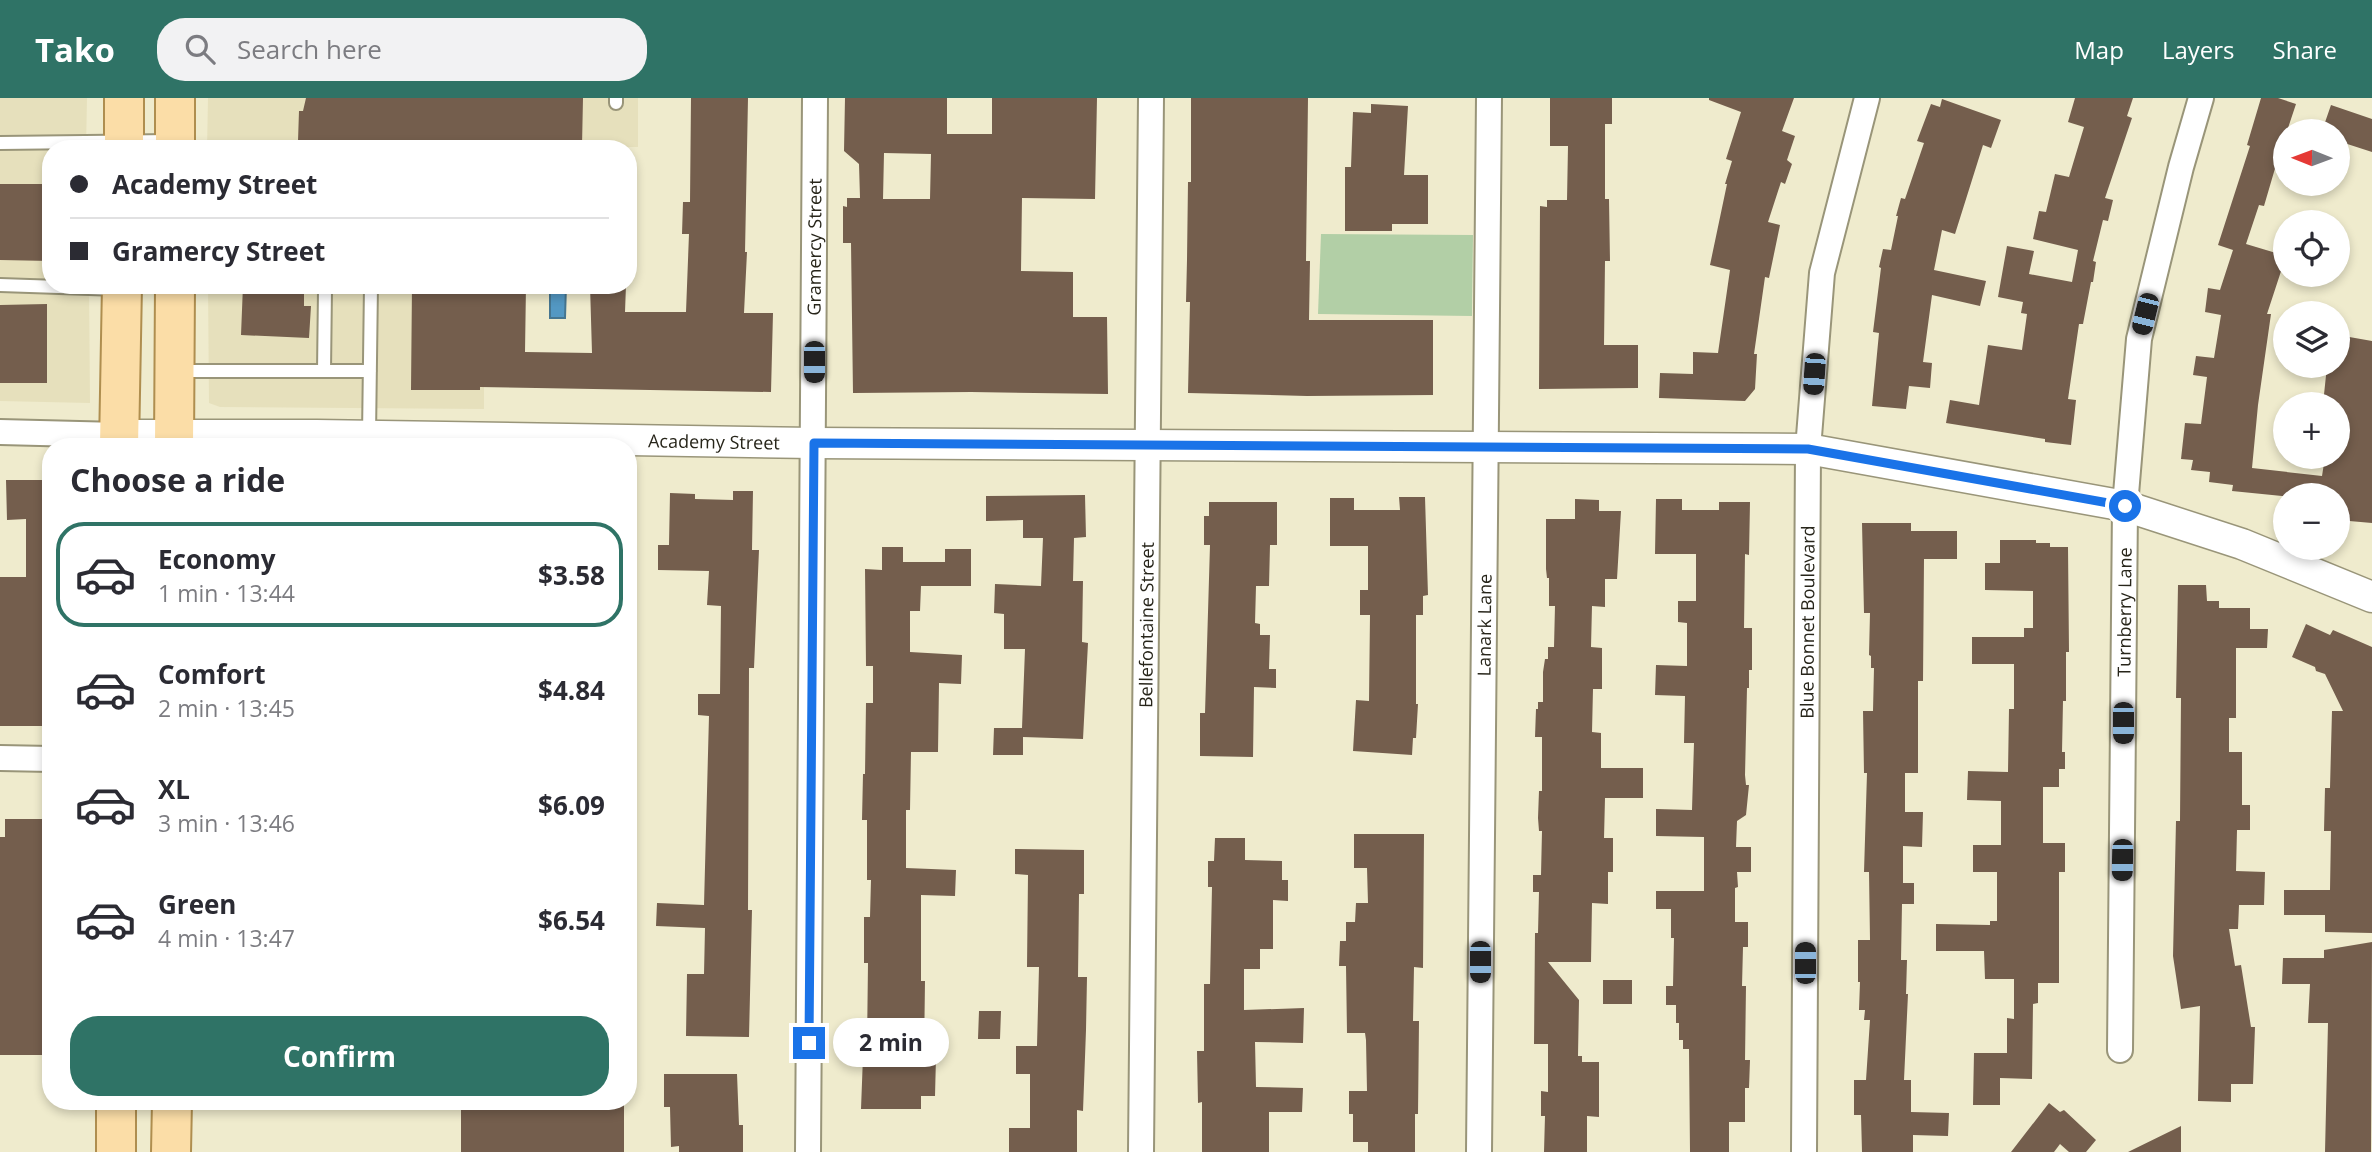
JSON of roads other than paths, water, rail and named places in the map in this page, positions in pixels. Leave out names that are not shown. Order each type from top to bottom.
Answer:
[{"type":"main road","points":[[124,98],[124,140]]},
{"type":"main road","points":[[174,98],[174,140]]},
{"type":"main road","points":[[119,438],[122,294]]},
{"type":"main road","points":[[174,438],[175,294]]},
{"type":"main road","points":[[116,1110],[116,1152]]},
{"type":"main road","points":[[171,1152],[172,1110]]},
{"type":"street","name":"Gramercy Street","points":[[808,1152],[815,98]]},
{"type":"street","name":"Bellefontaine Street","points":[[1141,1152],[1151,98]]},
{"type":"street","name":"Lanark Lane","points":[[1479,1152],[1489,98]]},
{"type":"street","name":"Blue Bonnet Boulevard","points":[[1804,1152],[1808,449],[1822,273],[1867,98]]},
{"type":"street","name":"Turnberry Lane","points":[[2120,1051],[2125,506],[2139,339],[2181,167],[2201,98]]},
{"type":"street","name":"Academy Street","points":[[0,432],[79,438]]},
{"type":"street","name":"Academy Street","points":[[356,438],[411,438]]},
{"type":"street","name":"Academy Street","points":[[637,443],[1808,449],[2125,506],[2242,544],[2372,597]]},
{"type":"street","points":[[0,758],[42,759]]},
{"type":"lane","points":[[0,143],[42,144]]},
{"type":"lane","points":[[0,285],[42,286]]},
{"type":"lane","points":[[324,371],[325,294]]},
{"type":"lane","points":[[369,437],[371,294]]},
{"type":"lane","points":[[174,371],[370,371]]},
{"type":"water","points":[[550,294],[566,294],[565,318],[550,318]]}]
